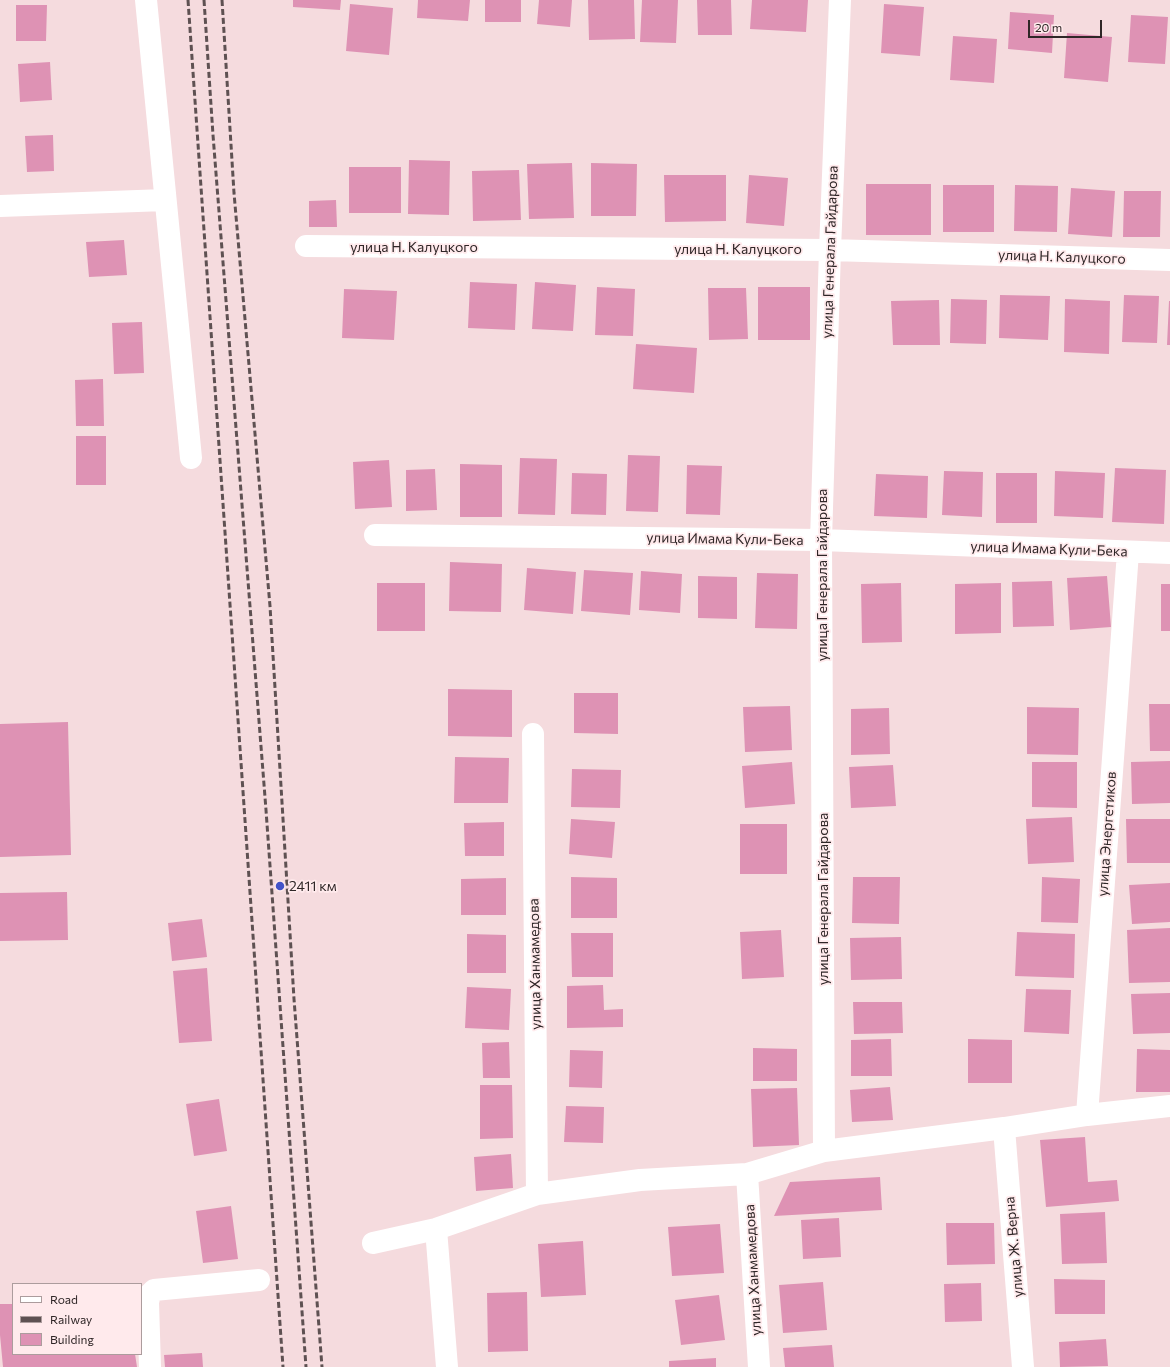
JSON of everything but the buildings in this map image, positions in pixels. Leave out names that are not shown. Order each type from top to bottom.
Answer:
[{"type":"street","points":[[146,0],[190,458]]},
{"type":"street","name":"улица Генерала Гайдарова","points":[[824,1151],[821,540],[830,250],[840,0]]},
{"type":"street","points":[[0,206],[165,200]]},
{"type":"street","name":"улица Н. Калуцкого","points":[[306,246],[830,250],[1170,260]]},
{"type":"street","name":"улица Имама Кули-Бека","points":[[375,534],[821,540],[1170,553]]},
{"type":"street","name":"улица Энергетиков","points":[[1087,1115],[1128,552]]},
{"type":"street","name":"улица Ханмамедова","points":[[533,734],[538,1194]]},
{"type":"street","points":[[373,1243],[436,1229],[538,1194],[640,1180],[747,1174],[824,1151],[1004,1128],[1087,1115],[1170,1106]]},
{"type":"street","name":"улица Ж. Верна","points":[[1004,1128],[1023,1367]]},
{"type":"street","name":"улица Ханмамедова","points":[[747,1174],[759,1367]]},
{"type":"street","points":[[436,1229],[447,1367]]},
{"type":"street","points":[[150,1367],[148,1302],[150,1294],[154,1290],[259,1280]]},
{"type":"railway","points":[[188,0],[283,1367]]},
{"type":"railway","points":[[204,0],[213,135],[266,810],[306,1367]]},
{"type":"railway","points":[[222,0],[234,193],[270,606],[294,999],[322,1367]]},
{"type":"place","name":"2411 км","points":[[280,886]]}]
